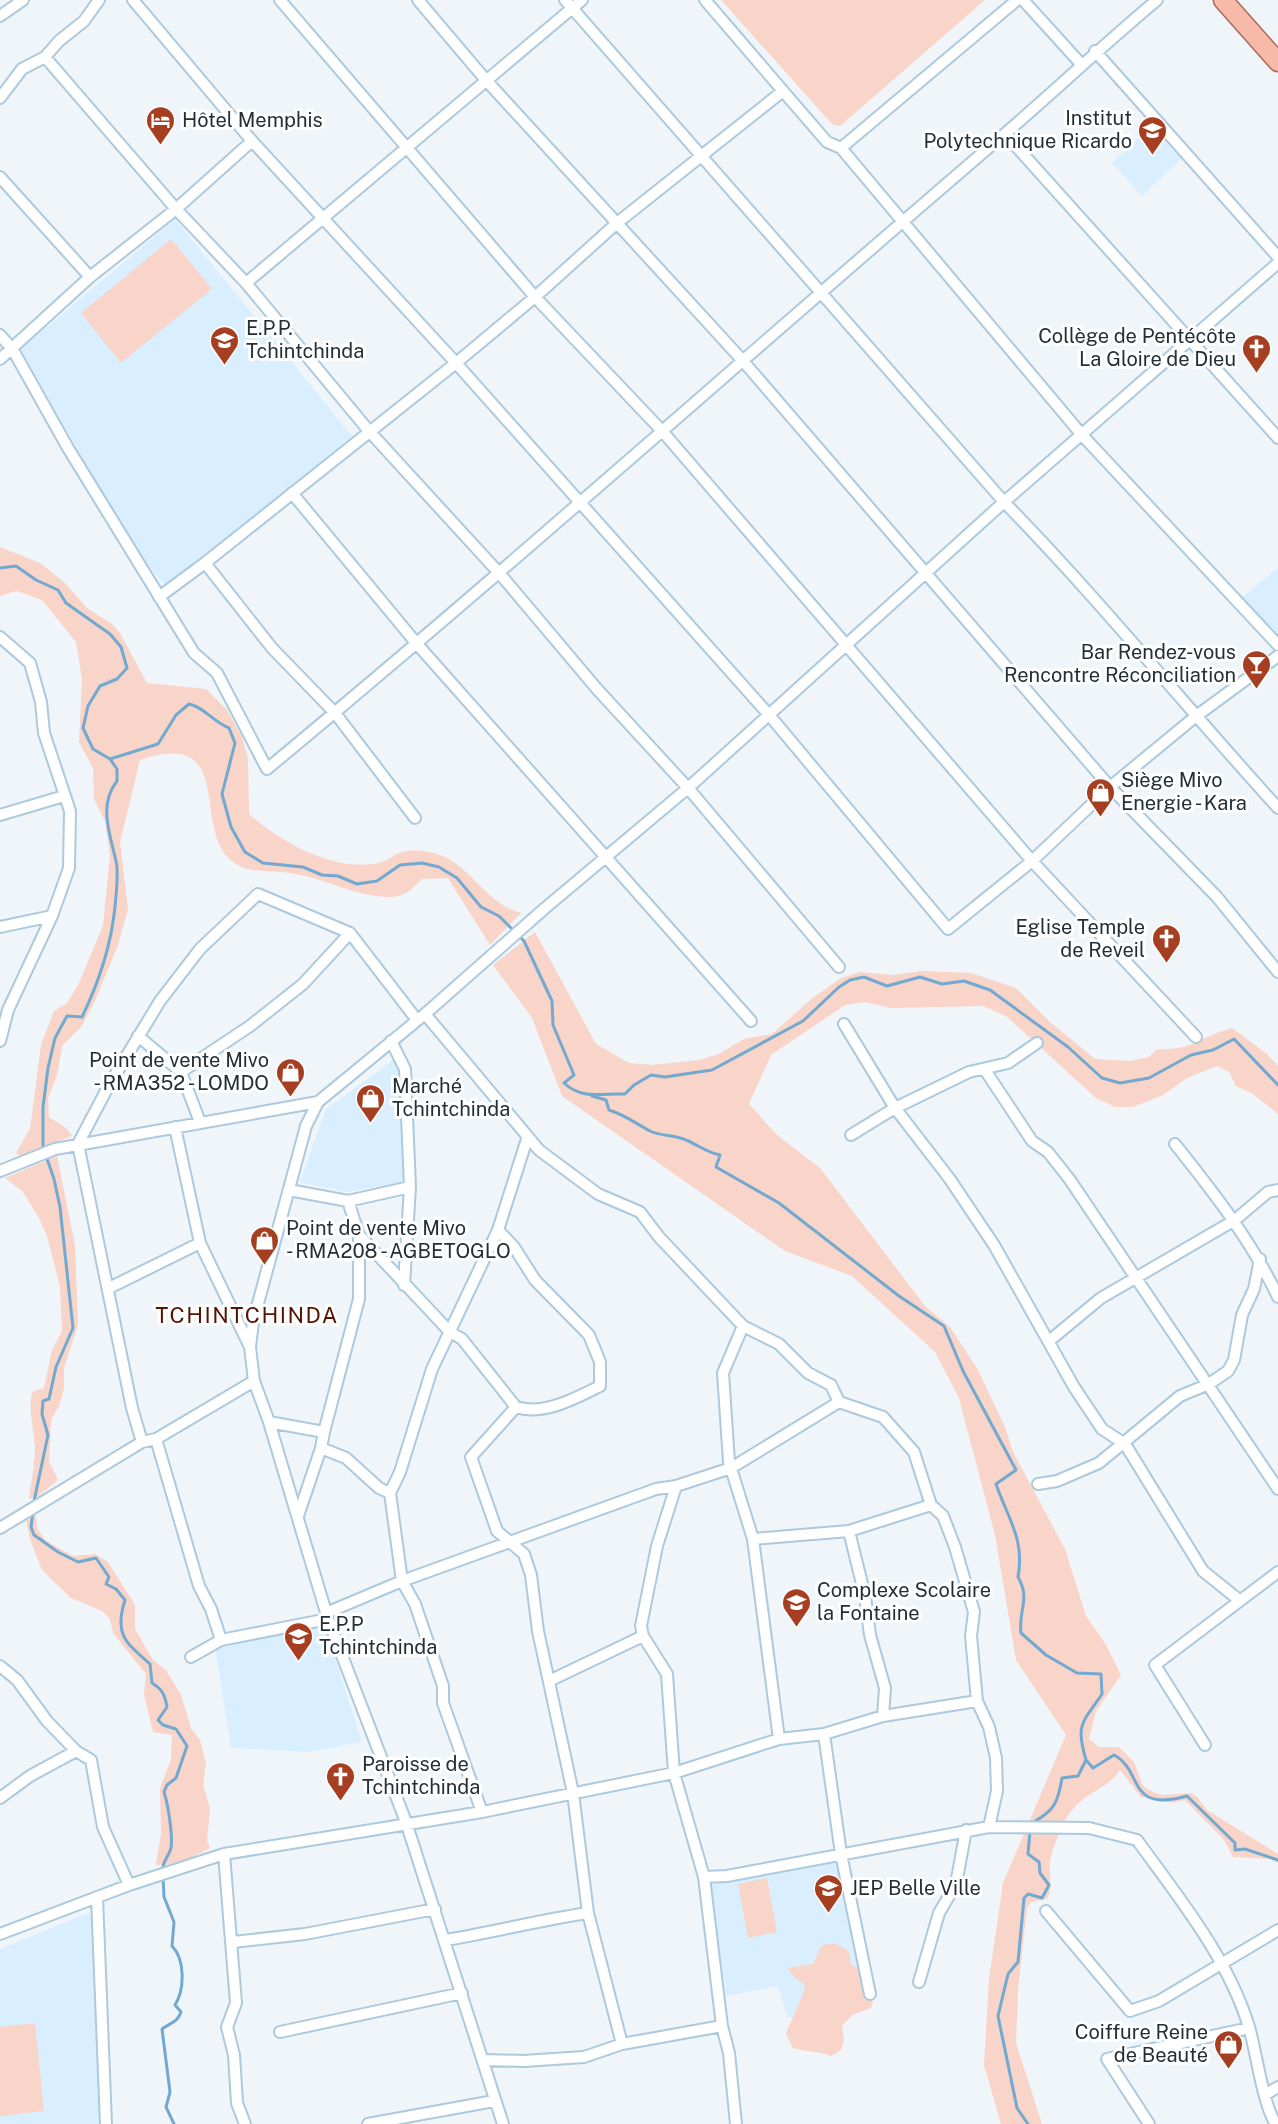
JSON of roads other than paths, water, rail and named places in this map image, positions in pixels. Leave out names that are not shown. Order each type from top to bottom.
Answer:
[{"type":"main road","points":[[1223,0],[1278,62]]},
{"type":"street","points":[[0,16],[23,0]]},
{"type":"street","points":[[0,98],[22,69],[45,57],[58,41],[84,21],[99,0]]},
{"type":"street","points":[[133,0],[252,141],[456,363],[770,716],[948,929],[1032,861],[1110,786],[1195,717],[1278,656]]},
{"type":"street","points":[[280,0],[535,297],[663,432],[1032,861],[1196,1037]]},
{"type":"street","points":[[418,0],[485,79],[743,361],[1110,786],[1217,897],[1278,972]]},
{"type":"street","points":[[246,283],[406,149],[569,4],[582,0]]},
{"type":"street","points":[[705,0],[827,142],[841,148],[904,220],[1082,435],[1278,645]]},
{"type":"street","points":[[841,148],[1017,0]]},
{"type":"street","points":[[1023,0],[1081,64]]},
{"type":"street","points":[[0,335],[13,350],[68,448],[194,653],[217,673],[267,769],[500,574],[1005,134],[1095,51],[1157,0]]},
{"type":"street","points":[[569,4],[1004,502],[1066,566],[1195,717],[1278,808]]},
{"type":"street","points":[[1095,51],[1278,257]]},
{"type":"street","points":[[45,57],[176,209],[246,283],[369,431],[500,574],[597,689],[688,788],[839,967]]},
{"type":"street","points":[[159,597],[456,363],[535,297],[617,223],[783,92]]},
{"type":"street","points":[[1005,134],[1278,438]]},
{"type":"street","points":[[0,359],[13,350],[90,277],[176,209],[252,141]]},
{"type":"street","points":[[0,177],[90,277]]},
{"type":"street","points":[[503,2124],[494,2102],[446,1940],[406,1822],[327,1616],[269,1422],[254,1381],[250,1347],[254,1322],[306,1126],[318,1102],[421,1017],[604,857],[688,788],[1004,502],[1278,262]]},
{"type":"street","points":[[292,493],[417,644],[751,1021]]},
{"type":"street","points":[[205,563],[272,648],[335,713],[415,818]]},
{"type":"street","points":[[0,637],[30,663],[41,702],[44,733],[70,811],[69,868],[52,916],[8,1010],[0,1041]]},
{"type":"street","points":[[0,815],[64,796]]},
{"type":"street","points":[[142,1442],[132,1408],[78,1144],[160,1001],[200,949],[258,894],[350,933],[527,1139],[598,1194],[640,1212],[659,1237],[743,1326],[779,1344],[808,1373],[831,1385],[839,1402],[883,1417],[914,1452],[931,1505],[943,1516],[974,1612],[971,1636],[977,1701],[989,1727],[996,1758],[997,1791],[989,1827]]},
{"type":"street","points":[[0,927],[52,916]]},
{"type":"street","points":[[181,1072],[250,1026],[303,984],[350,933]]},
{"type":"street","points":[[844,1024],[895,1108],[949,1178],[994,1245],[1102,1429],[1125,1444],[1203,1571],[1239,1600]]},
{"type":"street","points":[[138,1036],[181,1072],[200,1122]]},
{"type":"street","points":[[392,1041],[405,1069],[410,1187],[404,1285]]},
{"type":"street","points":[[851,1135],[895,1108],[969,1072],[985,1070],[1008,1062],[1037,1043]]},
{"type":"street","points":[[985,1070],[1032,1141],[1048,1152],[1070,1180],[1278,1489]]},
{"type":"street","points":[[0,1171],[55,1149],[78,1144],[318,1102]]},
{"type":"street","points":[[175,1127],[200,1243],[250,1347]]},
{"type":"street","points":[[482,1812],[443,1703],[443,1686],[415,1604],[402,1581],[390,1493],[410,1444],[432,1369],[498,1230],[527,1139]]},
{"type":"street","points":[[1175,1144],[1235,1220],[1260,1259],[1278,1297]]},
{"type":"street","points":[[289,1190],[348,1200],[410,1187]]},
{"type":"street","points":[[1049,1341],[1101,1298],[1235,1220],[1268,1192],[1278,1190]]},
{"type":"street","points":[[298,1517],[321,1448],[359,1299],[359,1234],[348,1200]]},
{"type":"street","points":[[359,1234],[450,1332],[462,1338],[516,1407],[526,1410],[573,1400],[600,1386],[600,1362],[589,1335],[565,1313],[536,1280],[514,1247],[498,1230]]},
{"type":"street","points":[[109,1288],[200,1243]]},
{"type":"street","points":[[1038,1484],[1057,1481],[1100,1463],[1180,1396],[1209,1384],[1228,1371],[1234,1360],[1242,1315],[1254,1289],[1260,1259]]},
{"type":"street","points":[[743,1326],[723,1373],[731,1468],[753,1539],[779,1739]]},
{"type":"street","points":[[0,1528],[142,1442],[156,1439],[254,1381]]},
{"type":"street","points":[[191,1657],[221,1640],[327,1616],[402,1581],[511,1540],[656,1489],[676,1486],[731,1468],[839,1402]]},
{"type":"street","points":[[516,1407],[471,1457],[497,1531],[511,1540],[524,1554],[531,1575],[549,1682],[573,1793],[588,1913],[622,2044]]},
{"type":"street","points":[[269,1422],[324,1432]]},
{"type":"street","points":[[156,1439],[199,1586],[211,1609],[221,1640]]},
{"type":"street","points":[[321,1448],[346,1458],[379,1488],[390,1493]]},
{"type":"street","points":[[676,1486],[657,1546],[641,1626],[643,1636],[667,1674],[674,1773],[704,1877],[722,2026],[729,2053],[736,2124]]},
{"type":"street","points":[[753,1539],[849,1531],[931,1505]]},
{"type":"street","points":[[849,1531],[865,1596],[870,1635],[885,1688],[883,1716]]},
{"type":"street","points":[[1204,1744],[1155,1665],[1278,1572]]},
{"type":"street","points":[[549,1682],[643,1636]]},
{"type":"street","points":[[0,1666],[17,1680],[47,1721],[76,1751],[91,1760],[103,1827],[129,1885]]},
{"type":"street","points":[[0,1934],[129,1885],[224,1854],[406,1822],[482,1812],[674,1773],[779,1739],[824,1734],[883,1716],[977,1701]]},
{"type":"street","points":[[824,1734],[841,1854],[870,1994]]},
{"type":"street","points":[[0,1798],[30,1776],[76,1751]]},
{"type":"street","points":[[704,1877],[989,1827],[1089,1828],[1137,1840],[1222,1964],[1249,2028],[1276,2124]]},
{"type":"street","points":[[919,1982],[939,1913],[956,1884],[966,1830]]},
{"type":"street","points":[[224,1854],[233,1942],[236,2003],[228,2027],[234,2055],[237,2103],[245,2124]]},
{"type":"street","points":[[97,1897],[106,2124]]},
{"type":"street","points":[[233,1942],[305,1934],[435,1909]]},
{"type":"street","points":[[1046,1911],[1130,2012],[1159,2001],[1278,1930]]},
{"type":"street","points":[[446,1940],[488,1933],[532,1921],[588,1913]]},
{"type":"street","points":[[280,2032],[462,1993]]},
{"type":"street","points":[[483,2060],[524,2061],[584,2057],[622,2044],[722,2026]]},
{"type":"street","points":[[1149,2124],[1107,2059],[1249,2028]]},
{"type":"street","points":[[1266,2094],[1278,2087]]},
{"type":"street","points":[[368,2124],[494,2102]]},
{"type":"waterway","points":[[0,568],[16,566],[36,580],[58,590],[66,603],[110,634],[121,647],[127,668],[117,679],[100,686],[88,706],[83,728],[93,749],[110,759],[158,744],[176,715],[189,704],[194,706],[229,728],[235,743],[222,794],[231,827],[245,852],[263,863],[303,867],[322,875],[338,876],[357,884],[377,881],[400,865],[422,863],[439,867],[457,878],[481,907],[499,916],[524,941],[552,1001],[553,1025],[574,1075],[564,1083],[578,1092],[625,1094],[634,1085],[651,1075],[665,1077],[712,1070],[803,1021],[839,987],[850,980],[864,977],[887,986],[920,977],[942,984],[964,981],[990,990],[1068,1047],[1102,1078],[1120,1083],[1149,1078],[1191,1055],[1213,1050],[1234,1039],[1278,1085]]},
{"type":"waterway","points":[[33,1506],[48,1435],[42,1414],[43,1401],[49,1399],[56,1367],[73,1328],[60,1207],[54,1179],[43,1147],[43,1107],[55,1038],[67,1016],[82,1017],[94,991],[111,936],[117,871],[107,810],[111,790],[117,781],[117,769],[110,759]]},
{"type":"waterway","points":[[592,1096],[606,1100],[609,1110],[650,1131],[682,1138],[711,1153],[720,1155],[716,1167],[779,1203],[899,1296],[944,1326],[963,1371],[1016,1470],[996,1484],[1014,1529],[1019,1551],[1018,1577],[1024,1592],[1021,1633],[1046,1655],[1077,1673],[1101,1674],[1102,1694],[1086,1718],[1081,1731],[1086,1760],[1078,1776],[1062,1778],[1054,1805],[1032,1823]]},
{"type":"waterway","points":[[33,1512],[31,1527],[34,1535],[58,1552],[78,1562],[96,1558],[109,1577],[106,1584],[116,1589],[125,1600],[121,1629],[128,1643],[150,1664],[152,1683],[161,1690],[165,1699],[167,1707],[158,1720],[163,1725],[176,1729],[187,1746],[176,1778],[167,1785],[164,1792],[170,1820],[171,1843],[163,1870]]},
{"type":"waterway","points":[[1086,1760],[1093,1768],[1114,1755],[1123,1762],[1145,1795],[1154,1799],[1168,1800],[1187,1796],[1235,1843],[1235,1850],[1245,1849],[1278,1860]]},
{"type":"waterway","points":[[1028,2124],[1017,2108],[998,2016],[1008,1974],[1018,1962],[1024,1898],[1028,1894],[1042,1898],[1049,1885],[1040,1873],[1039,1862],[1028,1854],[1030,1831]]},
{"type":"waterway","points":[[163,1877],[164,1897],[174,1922],[172,1946],[179,1958],[182,1974],[181,1991],[175,2005],[181,2012],[180,2015],[162,2029],[170,2092],[166,2107],[174,2124]]},
{"type":"place","name":"Hôtel Memphis","points":[[161,146]]},
{"type":"place","name":"Institut Polytechnique Ricardo","points":[[1153,156]]},
{"type":"place","name":"E.P.P. Tchintchinda","points":[[225,366]]},
{"type":"place","name":"Collège de Pentécôte La Gloire de Dieu","points":[[1257,374]]},
{"type":"place","name":"Bar Rendez-vous Rencontre Réconciliation","points":[[1257,690]]},
{"type":"place","name":"Siège Mivo Energie - Kara","points":[[1100,818]]},
{"type":"place","name":"Eglise Temple de Reveil","points":[[1166,964]]},
{"type":"place","name":"Point de vente Mivo - RMA352 - LOMDO","points":[[290,1098]]},
{"type":"place","name":"Marché Tchintchinda","points":[[371,1124]]},
{"type":"place","name":"Point de vente Mivo - RMA208 - AGBETOGLO","points":[[265,1266]]},
{"type":"place","name":"Complexe Scolaire la Fontaine","points":[[796,1628]]},
{"type":"place","name":"E.P.P Tchintchinda","points":[[298,1662]]},
{"type":"place","name":"Paroisse de Tchintchinda","points":[[341,1802]]},
{"type":"place","name":"JEP Belle Ville","points":[[829,1914]]},
{"type":"place","name":"Coiffure Reine de Beauté","points":[[1229,2070]]},
{"type":"district","name":"TCHINTCHINDA","points":[[247,1315]]}]
